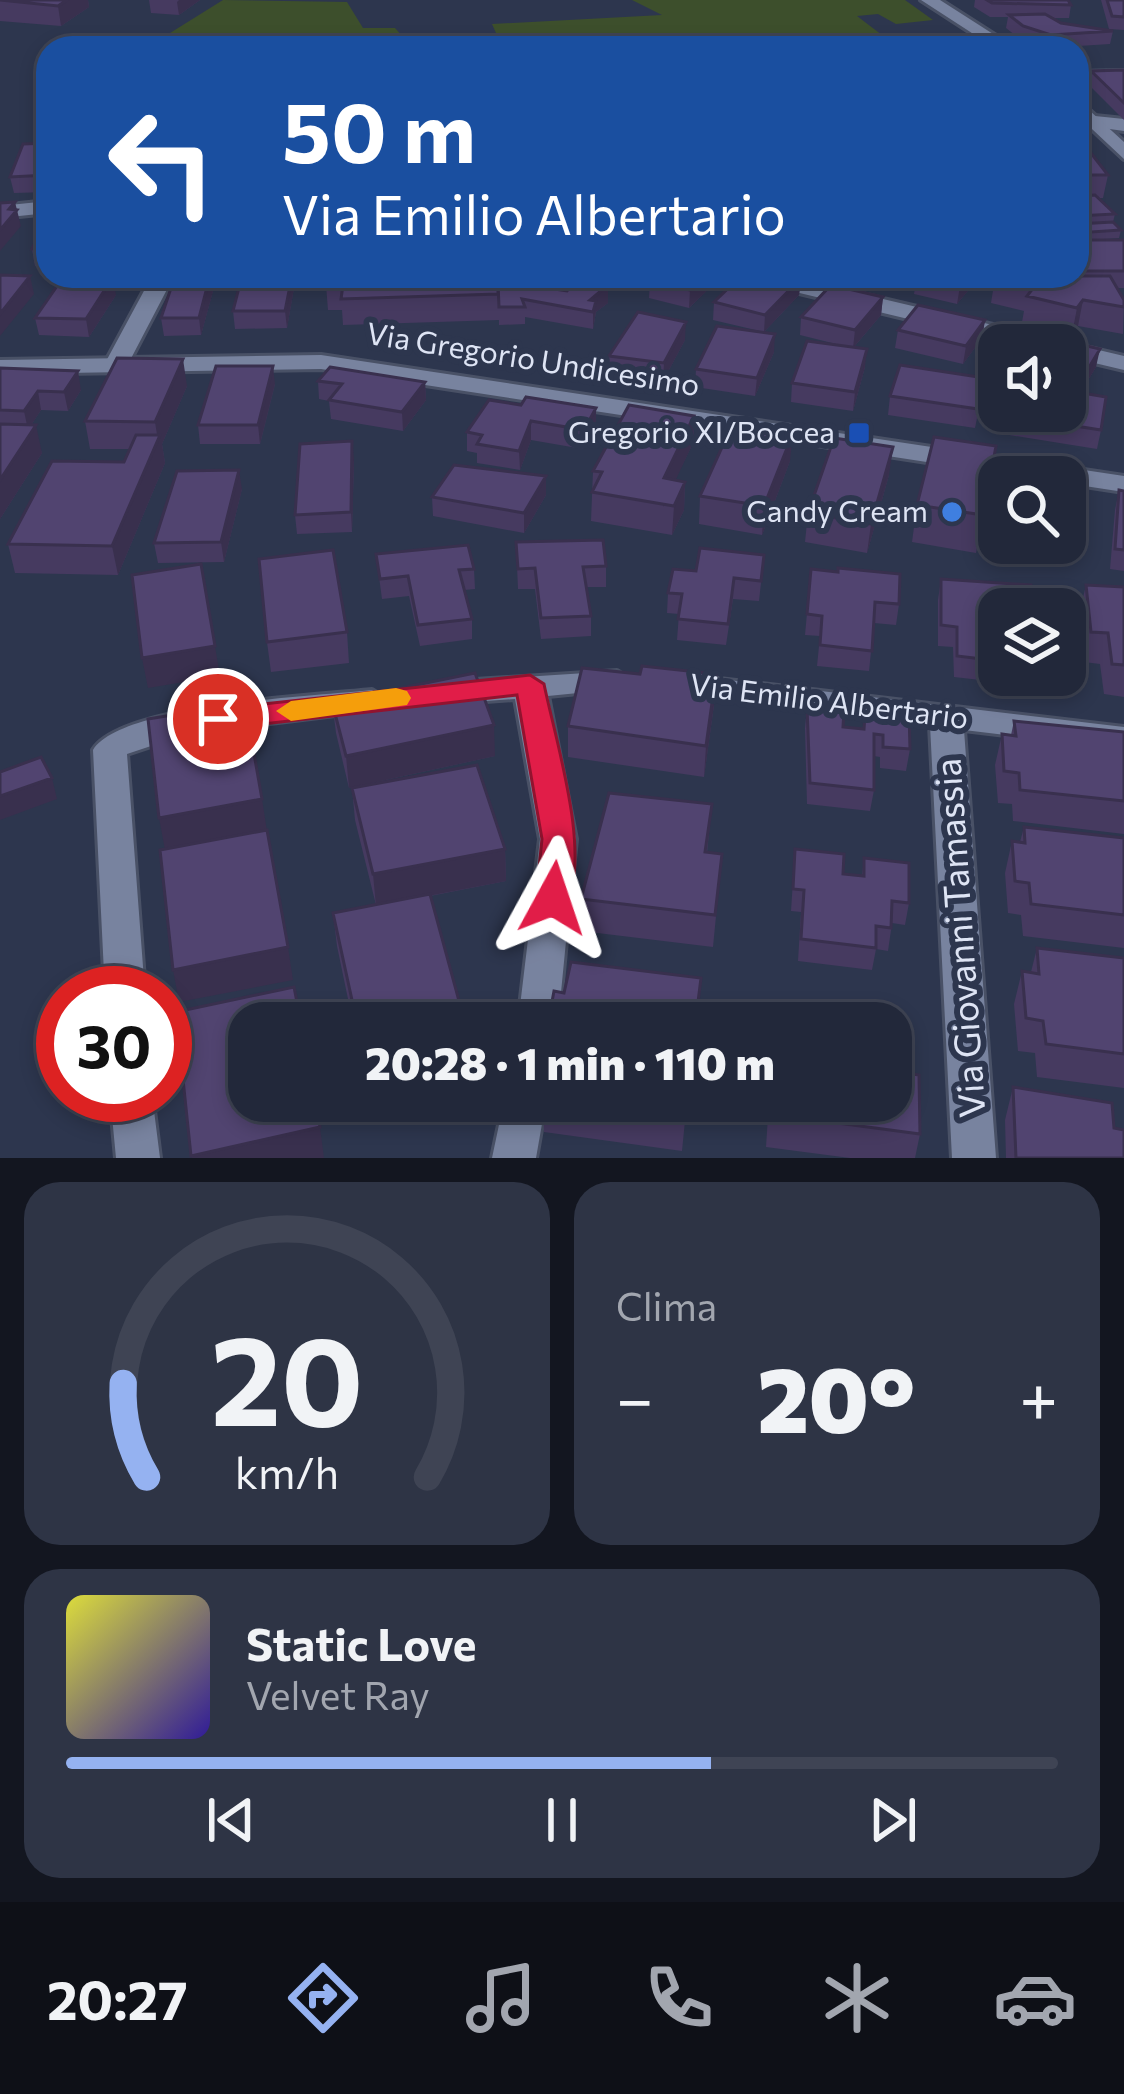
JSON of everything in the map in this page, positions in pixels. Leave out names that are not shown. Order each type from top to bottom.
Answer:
[{"type":"street","points":[[929,0],[987,36]]},
{"type":"street","points":[[1089,57],[1124,57]]},
{"type":"street","points":[[1089,77],[1124,76]]},
{"type":"street","points":[[1089,116],[1124,153]]},
{"type":"street","points":[[1095,122],[1124,125]]},
{"type":"street","points":[[0,212],[36,208]]},
{"type":"street","points":[[116,364],[157,288]]},
{"type":"street","points":[[808,288],[978,329]]},
{"type":"street","points":[[1086,354],[1124,364]]},
{"type":"street","name":"Via Gregorio Undicesimo","points":[[0,367],[283,361],[363,367],[1124,484]]},
{"type":"street","points":[[530,684],[558,839],[540,1002]]},
{"type":"street","name":"Via Emilio Albertario","points":[[123,966],[110,751],[122,737],[152,728],[530,684],[688,685],[1124,738]]},
{"type":"street","name":"Via Giovanni Tamassia","points":[[946,718],[974,1158]]},
{"type":"street","points":[[134,1122],[138,1158]]},
{"type":"street","points":[[514,1158],[521,1122]]},
{"type":"green space","points":[[223,0],[347,2],[363,28],[395,28],[402,36],[165,36]]},
{"type":"green space","points":[[632,0],[905,0],[933,20],[896,24],[878,14],[857,16],[883,36],[508,36],[496,33],[492,24],[662,15]]},
{"type":"building","points":[[0,0],[67,0],[58,6]]},
{"type":"building","points":[[987,0],[1068,0],[1071,5],[992,3]]},
{"type":"building","points":[[1107,0],[1124,0],[1124,17],[1112,16]]},
{"type":"building","points":[[1045,14],[1061,23],[1113,31],[1051,35],[1023,26],[1009,15]]},
{"type":"building","points":[[1124,70],[1124,103],[1091,71]]},
{"type":"building","points":[[36,143],[36,176],[10,177],[23,144]]},
{"type":"building","points":[[1089,150],[1108,175],[1089,175]]},
{"type":"building","points":[[1089,195],[1095,195],[1115,214],[1089,215]]},
{"type":"building","points":[[15,202],[9,209],[17,210],[0,230],[0,203]]},
{"type":"building","points":[[1113,222],[1121,230],[1089,232],[1089,223]]},
{"type":"building","points":[[1089,240],[1124,240],[1124,271],[1089,271]]},
{"type":"building","points":[[0,275],[30,276],[0,314]]},
{"type":"building","points":[[1089,276],[1110,276],[1124,307],[1083,300],[1077,308],[1027,296],[1033,288],[1089,288]]},
{"type":"building","points":[[56,288],[106,288],[86,319],[35,318]]},
{"type":"building","points":[[171,288],[207,288],[199,318],[161,318]]},
{"type":"building","points":[[239,288],[290,288],[285,311],[233,311]]},
{"type":"building","points":[[343,288],[498,288],[498,294],[341,299]]},
{"type":"building","points":[[498,288],[604,288],[590,300],[596,301],[593,312],[522,299],[525,307],[499,307]]},
{"type":"building","points":[[729,288],[791,288],[765,315],[714,302]]},
{"type":"building","points":[[828,288],[883,297],[855,330],[801,317]]},
{"type":"building","points":[[918,305],[985,320],[966,346],[898,330]]},
{"type":"building","points":[[638,312],[686,322],[664,363],[609,356]]},
{"type":"building","points":[[717,326],[775,334],[757,378],[696,369]]},
{"type":"building","points":[[807,341],[867,349],[855,392],[792,383]]},
{"type":"building","points":[[1086,346],[1100,349],[1086,372]]},
{"type":"building","points":[[117,358],[183,359],[155,422],[85,421]]},
{"type":"building","points":[[900,365],[978,377],[978,409],[890,396]]},
{"type":"building","points":[[216,366],[273,366],[258,425],[198,425]]},
{"type":"building","points":[[330,367],[425,382],[402,412],[329,400],[342,384],[318,381]]},
{"type":"building","points":[[0,368],[78,371],[64,392],[38,391],[24,411],[0,410]]},
{"type":"building","points":[[1086,394],[1106,397],[1101,430],[1086,428]]},
{"type":"building","points":[[526,397],[596,408],[584,430],[531,421],[519,451],[477,444],[482,435],[467,432],[489,400],[521,405]]},
{"type":"building","points":[[629,405],[694,416],[664,478],[685,482],[674,506],[592,492],[602,472],[593,471]]},
{"type":"building","points":[[733,423],[793,433],[764,506],[700,496]]},
{"type":"building","points":[[0,424],[36,425],[0,480]]},
{"type":"building","points":[[136,435],[160,435],[112,546],[8,544],[52,461],[124,462]]},
{"type":"building","points":[[934,437],[996,446],[994,456],[978,456],[978,514],[917,505]]},
{"type":"building","points":[[834,438],[893,447],[871,524],[808,513]]},
{"type":"building","points":[[352,441],[351,512],[295,515],[300,444]]},
{"type":"building","points":[[454,465],[546,476],[524,513],[432,497]]},
{"type":"building","points":[[239,470],[221,542],[154,543],[177,471]]},
{"type":"building","points":[[1119,490],[1124,491],[1124,550],[1115,549]]},
{"type":"building","points":[[603,540],[606,566],[583,567],[591,616],[541,618],[535,568],[518,569],[516,542]]},
{"type":"building","points":[[468,545],[474,569],[459,570],[472,619],[418,625],[408,576],[380,579],[376,554]]},
{"type":"building","points":[[700,548],[764,555],[761,581],[734,578],[728,624],[678,619],[682,594],[668,593],[673,569],[696,571]]},
{"type":"building","points":[[333,550],[347,632],[267,642],[259,559]]},
{"type":"building","points":[[201,564],[215,646],[142,658],[132,575]]},
{"type":"building","points":[[838,568],[900,574],[899,604],[875,602],[872,651],[820,645],[822,616],[807,614],[811,569],[838,572]]},
{"type":"building","points":[[941,579],[1031,585],[978,588],[978,658],[957,656],[957,627],[941,625]]},
{"type":"building","points":[[1086,585],[1124,587],[1124,665],[1112,664],[1108,633],[1091,632]]},
{"type":"building","points":[[642,666],[716,674],[706,746],[568,726],[582,668],[640,674]]},
{"type":"building","points":[[475,673],[494,725],[346,756],[332,702]]},
{"type":"building","points":[[245,703],[262,799],[159,818],[148,719]]},
{"type":"building","points":[[807,707],[844,711],[843,727],[864,729],[865,715],[909,713],[910,749],[883,747],[883,735],[874,734],[874,790],[810,783]]},
{"type":"building","points":[[1014,721],[1124,732],[1124,801],[1020,790],[1019,773],[1004,771],[1002,734],[1016,736]]},
{"type":"building","points":[[41,757],[52,778],[0,796],[0,772]]},
{"type":"building","points":[[477,765],[505,849],[373,874],[352,788]]},
{"type":"building","points":[[609,793],[712,804],[705,852],[722,854],[715,915],[581,899]]},
{"type":"building","points":[[1024,827],[1124,838],[1124,915],[1031,904],[1029,883],[1015,881],[1012,841],[1025,843]]},
{"type":"building","points":[[267,830],[288,947],[173,966],[160,850]]},
{"type":"building","points":[[795,849],[844,854],[843,874],[864,876],[864,858],[909,863],[909,903],[892,901],[891,928],[876,926],[876,948],[801,939],[804,890],[793,889]]},
{"type":"building","points":[[430,894],[459,1002],[352,1002],[333,913]]},
{"type":"building","points":[[1037,948],[1124,958],[1124,1054],[1046,1044],[1043,1021],[1026,1018],[1022,971],[1039,974]]},
{"type":"building","points":[[571,962],[701,978],[698,1002],[552,1002],[554,991],[564,993]]},
{"type":"building","points":[[294,987],[297,1002],[228,1002],[228,1122],[319,1122],[320,1127],[191,1156],[187,1122],[192,1122],[192,1009]]},
{"type":"building","points":[[912,1074],[919,1075],[920,1134],[830,1122],[912,1122]]},
{"type":"building","points":[[1013,1087],[1112,1103],[1114,1128],[1124,1130],[1124,1158],[1016,1158]]},
{"type":"slow traffic","points":[[291,711],[396,698]]},
{"type":"place","name":"Gregorio XI/Boccea","points":[[859,433]]},
{"type":"place","name":"Candy Cream","points":[[952,512]]},
{"type":"route","points":[[218,719],[530,684],[558,839],[553,898]]}]
